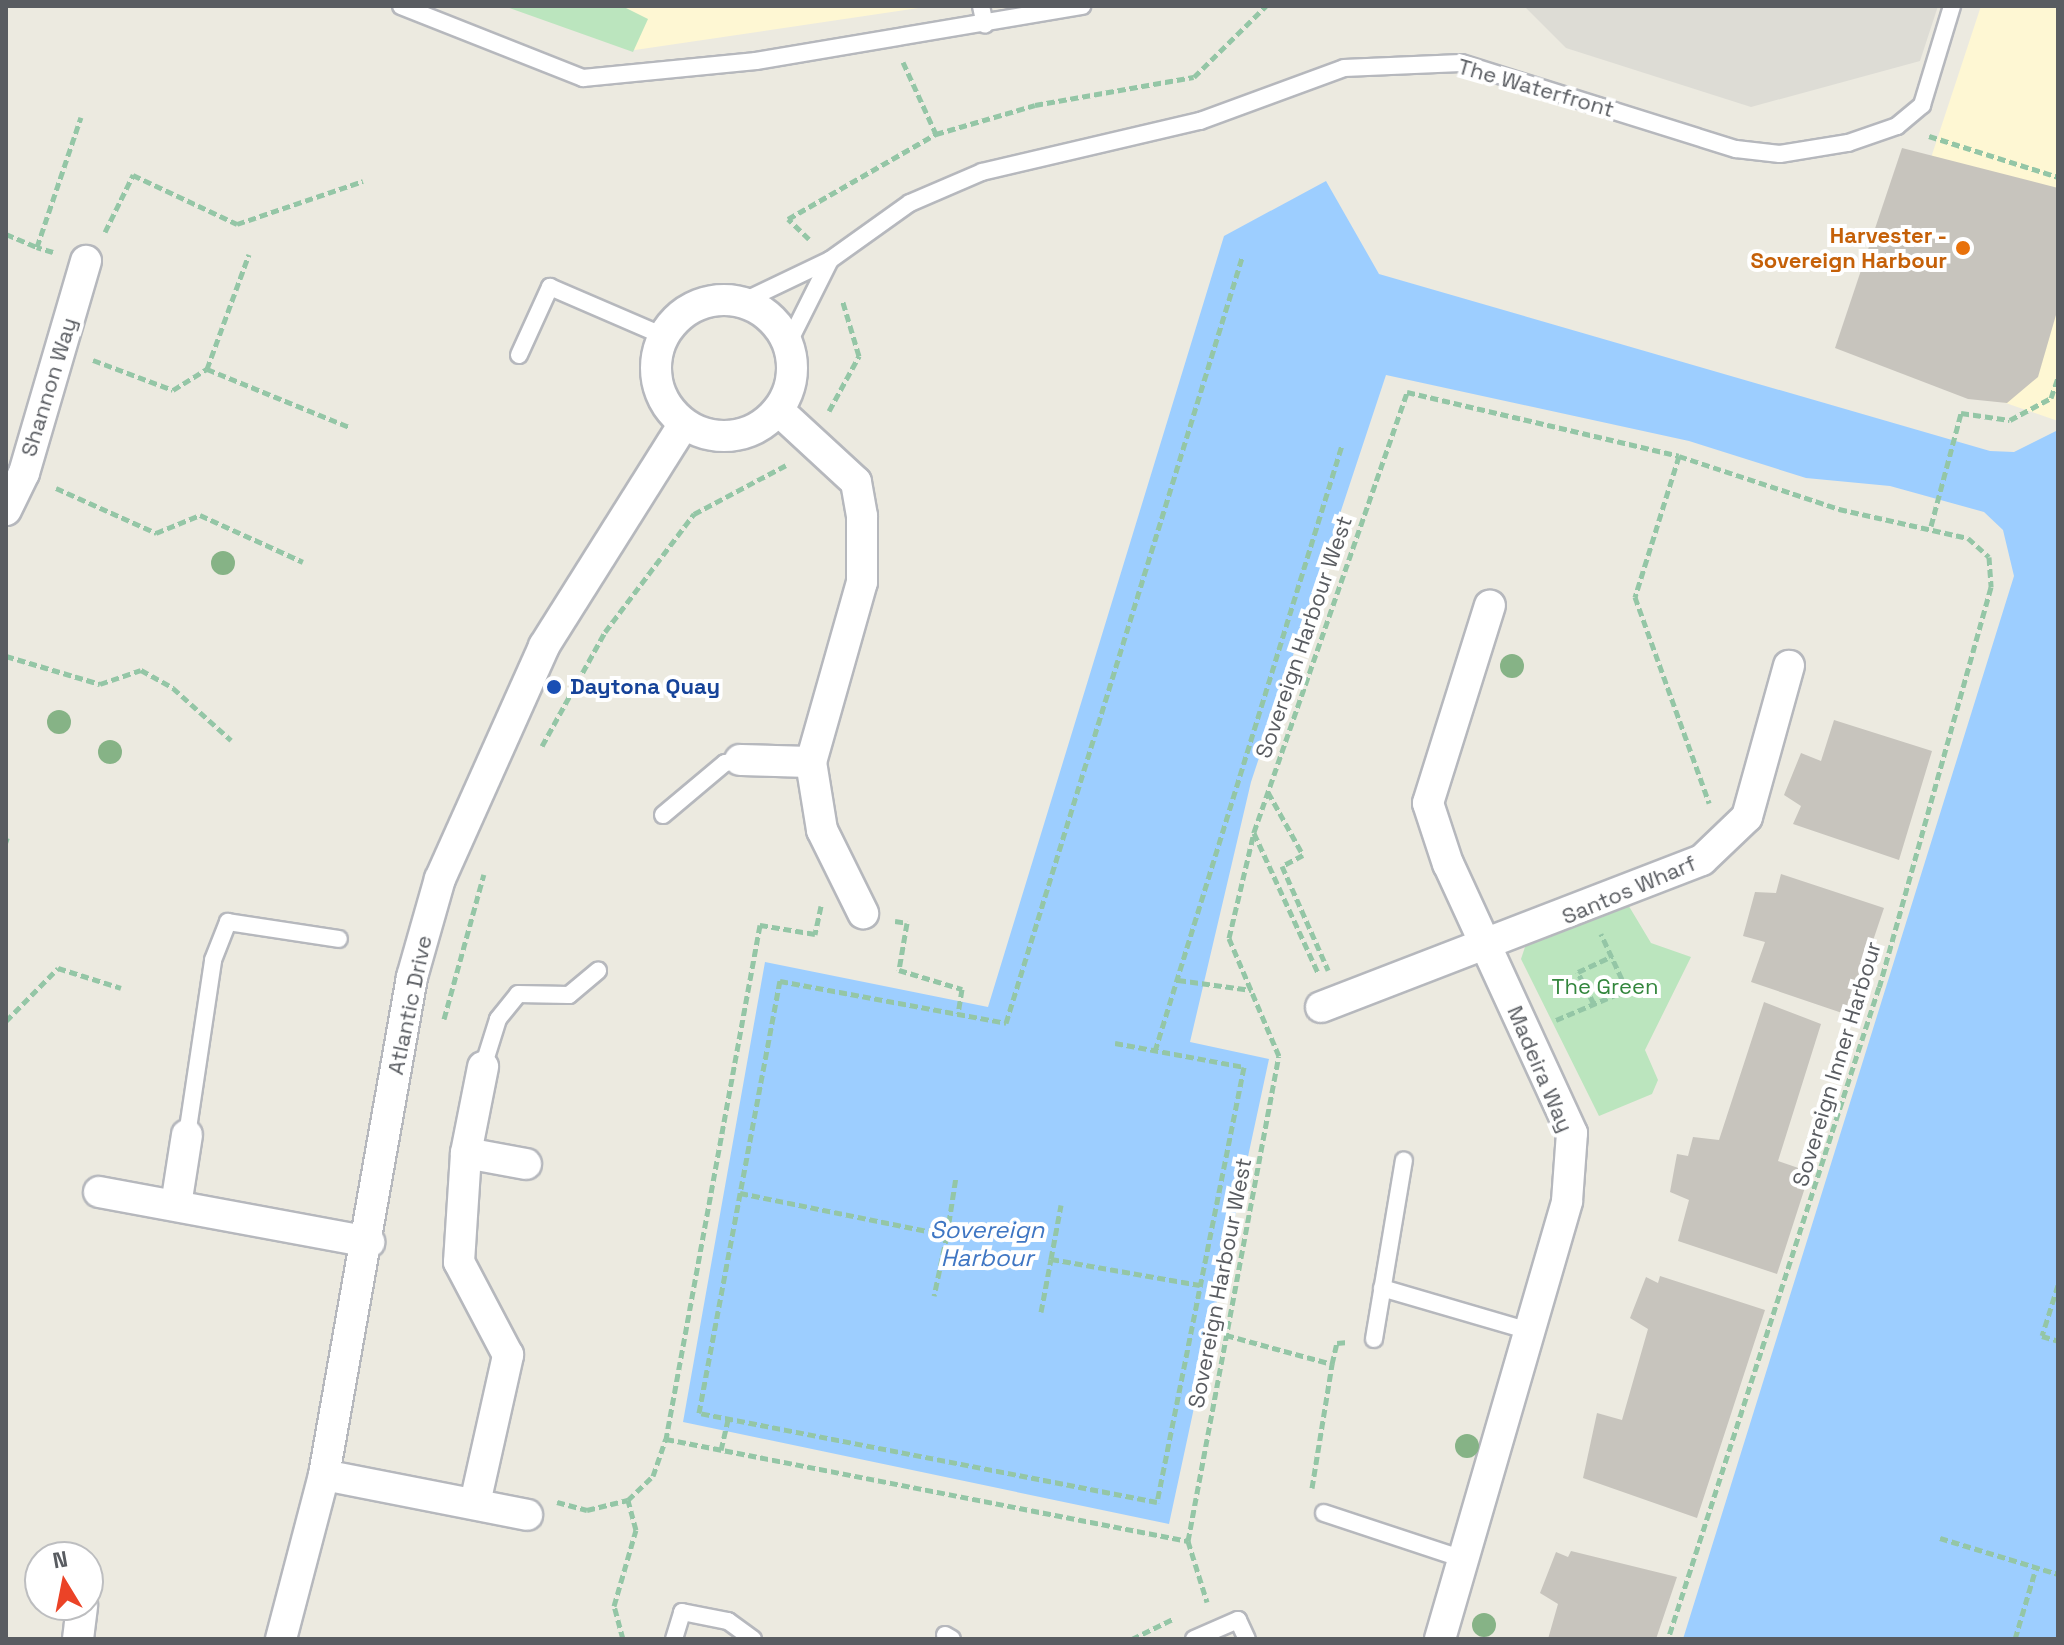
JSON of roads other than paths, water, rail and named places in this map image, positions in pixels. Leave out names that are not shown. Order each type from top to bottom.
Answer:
[{"type":"street","name":"Shannon Way","points":[[6,510],[24,473],[86,261]]},
{"type":"street","points":[[742,302],[770,318],[788,344],[793,367],[778,410],[744,434],[703,434],[684,424],[658,384],[664,336],[697,306],[742,302]]},
{"type":"street","points":[[778,410],[815,436],[856,482],[862,529],[862,582],[811,762],[822,830],[863,913]]},
{"type":"street","name":"Atlantic Drive","points":[[281,1639],[324,1475],[369,1242],[412,977],[467,806],[544,646],[684,424]]},
{"type":"street","name":"Madeira Way","points":[[1440,1639],[1567,1201],[1572,1133],[1487,949],[1428,803],[1490,605]]},
{"type":"street","name":"Santos Wharf","points":[[1487,949],[1702,860],[1747,817],[1789,666]]},
{"type":"street","points":[[740,760],[811,762]]},
{"type":"street","points":[[1331,1004],[1487,949]]},
{"type":"street","points":[[475,1503],[508,1355],[459,1262],[466,1153],[483,1067]]},
{"type":"street","points":[[176,1205],[187,1135]]},
{"type":"street","points":[[466,1153],[526,1164]]},
{"type":"street","points":[[99,1192],[369,1242]]},
{"type":"street","points":[[324,1475],[527,1515]]},
{"type":"lane","points":[[401,6],[583,78],[893,40],[1082,6]]},
{"type":"lane","points":[[981,6],[985,25]]},
{"type":"lane","name":"The Waterfront","points":[[742,302],[830,260],[910,203],[982,172],[1200,121],[1344,68],[1397,61],[1461,63],[1736,149],[1780,154],[1897,126],[1922,105],[1952,6]]},
{"type":"lane","name":"The Waterfront","points":[[788,344],[830,260]]},
{"type":"lane","points":[[519,355],[550,287],[664,336]]},
{"type":"lane","points":[[663,815],[725,763],[740,760]]},
{"type":"lane","points":[[187,1135],[213,960],[228,922],[339,939]]},
{"type":"lane","points":[[483,1067],[498,1019],[518,994],[569,995],[598,971]]},
{"type":"lane","points":[[1374,1339],[1404,1160]]},
{"type":"lane","points":[[1382,1288],[1529,1331]]},
{"type":"lane","points":[[1324,1513],[1463,1559]]},
{"type":"lane","points":[[674,1639],[682,1612],[728,1621],[753,1639]]},
{"type":"lane","points":[[1194,1639],[1238,1620],[1247,1639]]},
{"type":"water","name":"Sovereign Harbour","points":[[1326,181],[1379,274],[1990,451],[2014,452],[2058,430],[2058,1639],[1683,1639],[2014,576],[2003,530],[1984,512],[1890,486],[1806,478],[1689,441],[1386,375],[1251,782],[1190,1042],[1269,1059],[1169,1524],[683,1422],[765,962],[988,1007],[1224,236]]},
{"type":"place","name":"Harvester - Sovereign Harbour","points":[[1963,248]]},
{"type":"place","name":"Daytona Quay","points":[[554,687]]},
{"type":"park label","name":"The Green","points":[[1605,987]]}]
